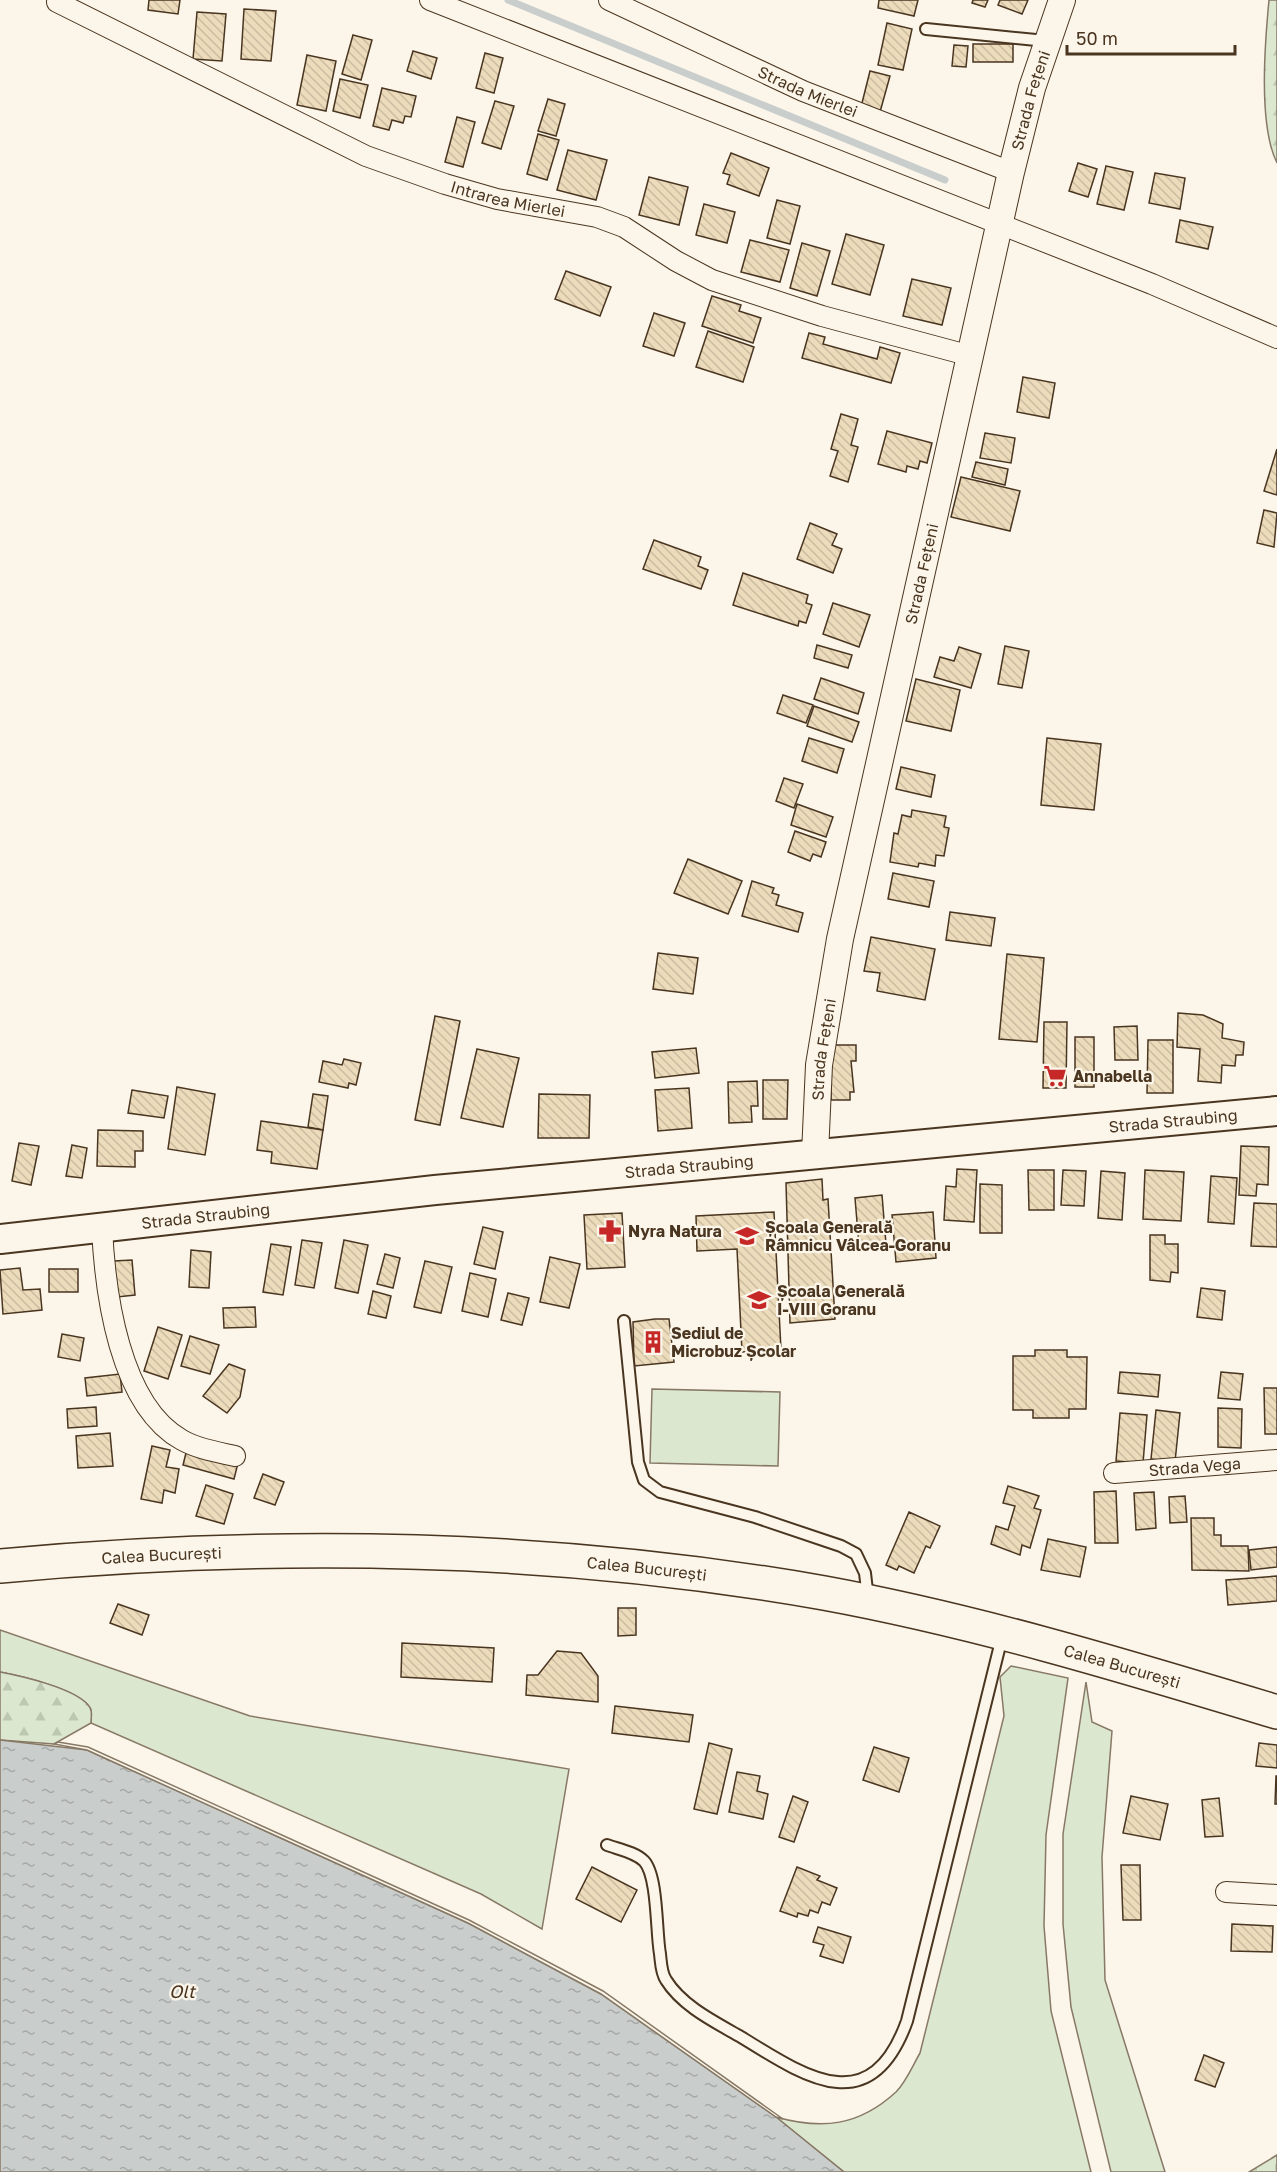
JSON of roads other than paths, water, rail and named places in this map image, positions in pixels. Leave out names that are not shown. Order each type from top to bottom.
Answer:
[{"type":"highway","name":"Calea București","points":[[0,1566],[189,1552],[285,1551],[466,1554],[680,1573],[868,1602],[1002,1634],[1137,1670],[1277,1712]]},
{"type":"main road","name":"Strada Straubing","points":[[0,1239],[435,1190],[1277,1111]]},
{"type":"street","points":[[430,0],[1152,284],[1277,338]]},
{"type":"street","name":"Strada Mierlei","points":[[609,0],[722,55],[803,91],[1011,172]]},
{"type":"street","name":"Strada Fețeni","points":[[815,1154],[819,1065],[840,939],[1011,172],[1046,41],[1062,0]]},
{"type":"street","name":"Intrarea Mierlei","points":[[57,2],[366,156],[445,184],[497,199],[597,217],[624,227],[676,261],[712,280],[822,316],[971,357]]},
{"type":"street","points":[[102,1228],[108,1293],[116,1331],[139,1392],[165,1429],[182,1440],[234,1456]]},
{"type":"street","name":"Strada Vega","points":[[1114,1473],[1277,1460]]},
{"type":"street","points":[[1226,1892],[1277,1894]]},
{"type":"lane","points":[[926,29],[1046,41]]},
{"type":"lane","points":[[624,1321],[638,1462],[644,1480],[660,1492],[755,1517],[841,1546],[856,1554],[865,1573],[868,1602]]},
{"type":"lane","points":[[607,1845],[632,1853],[644,1861],[652,1878],[656,1930],[664,1978],[677,1996],[797,2070],[816,2079],[841,2082],[865,2079],[881,2068],[898,2045],[907,2020],[1002,1634]]},
{"type":"water","name":"Olt","points":[[0,1740],[87,1750],[468,1923],[601,1994],[776,2117],[844,2172],[0,2172]]},
{"type":"waterway","points":[[508,0],[945,180]]},
{"type":"place","name":"Annabella","points":[[1055,1076]]},
{"type":"place","name":"Nyra Natura","points":[[610,1231]]},
{"type":"place","name":"Școala Generală Râmnicu Vâlcea-Goranu","points":[[747,1236]]},
{"type":"place","name":"Școala Generală I-VIII Goranu","points":[[759,1300]]},
{"type":"place","name":"Sediul de Microbuz Școlar","points":[[653,1342]]}]
